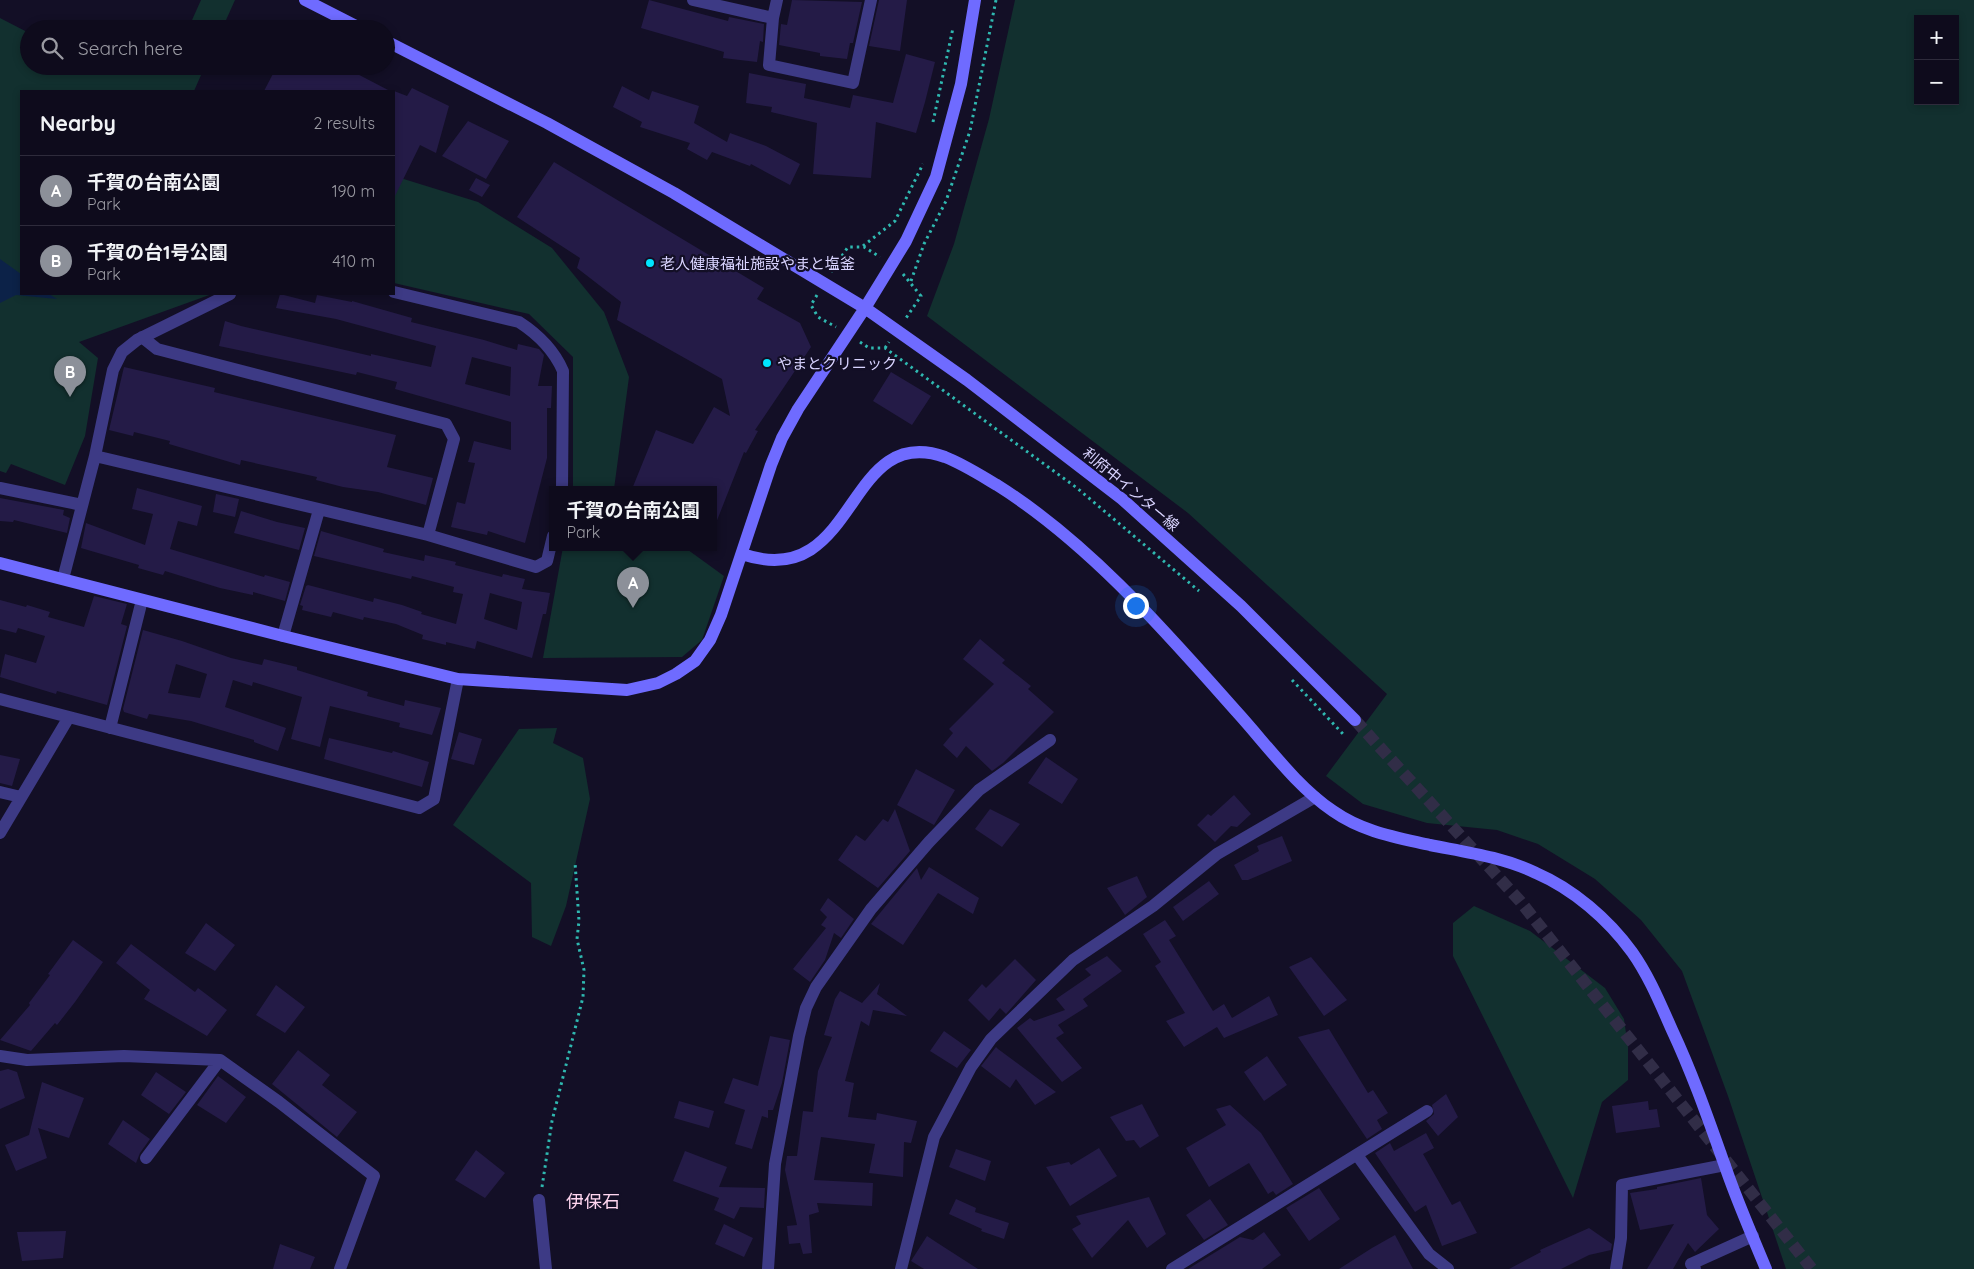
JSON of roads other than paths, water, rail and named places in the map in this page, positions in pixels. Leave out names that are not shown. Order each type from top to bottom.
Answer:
[{"type":"street","points":[[305,0],[344,20]]},
{"type":"street","points":[[693,0],[772,18]]},
{"type":"street","points":[[777,0],[772,18],[769,65],[854,84],[871,0]]},
{"type":"street","points":[[0,563],[458,679],[627,690],[658,683],[676,674],[695,661],[710,640],[721,615],[771,465],[782,438],[798,409],[865,308],[906,240],[936,177],[962,84],[975,0]]},
{"type":"street","name":"利府中インター線","points":[[395,46],[547,123],[665,188],[865,308],[966,380],[1122,499],[1241,606],[1355,720]]},
{"type":"street","points":[[395,292],[519,322],[534,332],[556,356],[563,371],[562,486]]},
{"type":"street","points":[[63,580],[95,456],[113,370],[122,352],[142,337],[228,295]]},
{"type":"street","points":[[142,337],[157,349],[446,424],[454,439],[428,535]]},
{"type":"street","points":[[742,554],[754,558],[781,561],[817,548],[830,534],[857,493],[885,464],[901,456],[918,453],[944,457],[973,471],[1016,497],[1051,522],[1083,551],[1211,683],[1315,797],[1354,824],[1377,833],[1500,860],[1536,873],[1586,905],[1631,952],[1651,984],[1693,1074],[1725,1165],[1766,1269]]},
{"type":"street","points":[[95,456],[428,535],[536,567],[547,561],[549,551]]},
{"type":"street","points":[[0,488],[82,505]]},
{"type":"street","points":[[283,636],[319,510]]},
{"type":"street","points":[[110,728],[142,600]]},
{"type":"street","points":[[0,699],[418,808],[434,799],[458,679]]},
{"type":"street","points":[[0,833],[69,717]]},
{"type":"street","points":[[768,1269],[775,1164],[798,1036],[806,1008],[816,987],[870,909],[929,842],[979,790],[1050,740]]},
{"type":"street","points":[[0,792],[21,797]]},
{"type":"street","points":[[901,1269],[934,1138],[971,1066],[991,1039],[1073,960],[1153,906],[1217,854],[1315,797]]},
{"type":"street","points":[[0,1056],[27,1060],[124,1056],[220,1060],[279,1102],[374,1176],[340,1269]]},
{"type":"street","points":[[146,1158],[220,1060]]},
{"type":"street","points":[[1172,1269],[1427,1111]]},
{"type":"street","points":[[1357,1155],[1429,1254],[1448,1269]]},
{"type":"street","points":[[1616,1269],[1621,1238],[1622,1184],[1725,1165]]},
{"type":"street","points":[[539,1200],[546,1269]]},
{"type":"street","points":[[1691,1267],[1753,1236]]},
{"type":"water","points":[[0,259],[20,273],[20,295],[51,295],[57,299],[16,295],[0,303]]},
{"type":"tunnel","points":[[1355,720],[1520,901],[1812,1269]]},
{"type":"place","name":"老人健康福祉施設やまと塩釜","points":[[650,263]]},
{"type":"place","name":"やまとクリニック","points":[[767,363]]},
{"type":"place","name":"千賀の台1号公園","points":[[70,397]]},
{"type":"place","name":"千賀の台南公園","points":[[633,608]]},
{"type":"district","name":"伊保石","points":[[593,1201]]}]
